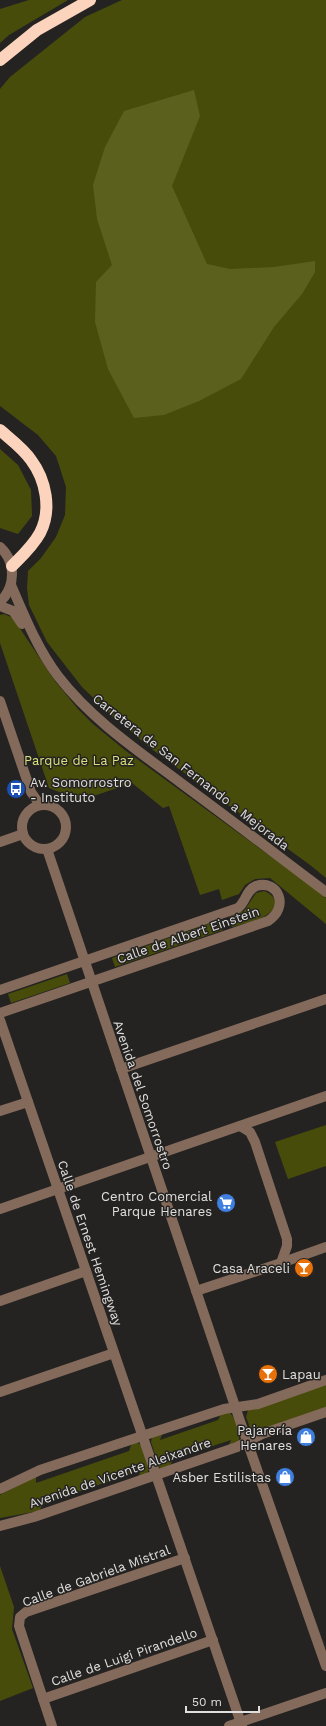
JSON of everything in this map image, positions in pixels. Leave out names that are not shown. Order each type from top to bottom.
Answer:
[{"type":"highway","points":[[0,60],[38,30],[90,0]]},
{"type":"highway","points":[[0,430],[31,459],[40,475],[46,494],[46,513],[40,533],[26,553],[12,566]]},
{"type":"street","points":[[0,547],[7,554],[12,566],[11,586],[0,602]]},
{"type":"street","name":"Carretera de San Fernando a Mejorada","points":[[11,586],[37,643]]},
{"type":"street","name":"Carretera de San Fernando a Mejorada","points":[[0,606],[13,611],[72,693],[105,725],[326,892]]},
{"type":"street","points":[[0,700],[36,807]]},
{"type":"street","points":[[50,806],[57,809],[62,814],[66,825],[66,832],[59,843],[47,849],[38,849],[32,846],[23,834],[23,819],[36,807],[50,806]]},
{"type":"street","points":[[0,842],[23,834]]},
{"type":"street","name":"Avenida del Somorrostro","points":[[47,849],[247,1441],[326,1666]]},
{"type":"street","name":"Calle de Albert Einstein","points":[[0,990],[238,908],[243,903],[251,889],[256,886],[269,886],[274,890],[280,899],[280,909],[278,913],[268,921],[0,1013]]},
{"type":"street","points":[[121,1069],[326,999]]},
{"type":"street","name":"Calle de Ernest Hemingway","points":[[0,1020],[242,1724]]},
{"type":"street","points":[[0,1209],[326,1096]]},
{"type":"street","points":[[0,1111],[28,1102]]},
{"type":"street","points":[[240,1126],[250,1132],[255,1142],[287,1238],[287,1246],[280,1263]]},
{"type":"street","points":[[196,1291],[326,1247]]},
{"type":"street","points":[[0,1301],[86,1271]]},
{"type":"street","points":[[0,1392],[114,1353]]},
{"type":"street","name":"Avenida de Vicente Aleixandre","points":[[0,1489],[40,1470],[236,1406],[258,1404],[326,1380]]},
{"type":"street","name":"Avenida de Vicente Aleixandre","points":[[0,1526],[34,1517],[237,1447],[262,1434],[326,1412]]},
{"type":"street","name":"Calle de Gabriela Mistral","points":[[43,1699],[18,1621],[20,1617],[26,1612],[185,1558]]},
{"type":"street","name":"Calle de Luigi Pirandello","points":[[43,1699],[213,1640]]},
{"type":"street","points":[[229,1726],[242,1724],[326,1693]]},
{"type":"street","points":[[43,1699],[52,1726]]},
{"type":"green space","points":[[29,0],[68,0],[9,35],[0,43],[0,9]]},
{"type":"green space","points":[[122,0],[326,0],[326,878],[153,750],[111,715],[82,687],[47,642],[29,605],[27,588],[28,571],[41,558],[56,537],[65,515],[66,487],[56,456],[38,435],[0,406],[0,89],[10,77],[85,17]]},
{"type":"green space","points":[[194,90],[200,116],[172,186],[207,264],[230,269],[274,267],[315,261],[315,272],[302,294],[274,327],[241,379],[199,401],[164,415],[134,418],[108,369],[95,322],[96,282],[112,265],[97,219],[93,185],[105,147],[124,111]]},
{"type":"green space","points":[[0,449],[18,465],[31,490],[32,516],[18,534],[0,528]]},
{"type":"green space","name":"Parque de La Paz","points":[[4,614],[11,617],[17,624],[55,681],[78,709],[93,724],[126,751],[326,898],[326,924],[270,878],[255,879],[245,885],[239,894],[222,900],[219,889],[200,895],[169,806],[163,808],[132,783],[76,802],[69,796],[49,788],[0,643],[0,615]]},
{"type":"green space","points":[[264,891],[274,898],[274,908],[265,916],[251,922],[232,927],[229,917],[244,911],[256,893]]},
{"type":"green space","points":[[220,920],[223,930],[115,967],[112,958]]},
{"type":"green space","points":[[67,974],[70,983],[11,1003],[8,994]]},
{"type":"green space","points":[[326,1125],[326,1166],[288,1179],[275,1142]]},
{"type":"green space","points":[[326,1383],[326,1408],[258,1431],[250,1428],[246,1417],[248,1410]]},
{"type":"green space","points":[[222,1412],[230,1413],[236,1422],[239,1441],[228,1447],[231,1440],[173,1459],[169,1468],[160,1469],[151,1442],[152,1437],[163,1432],[160,1440],[218,1420]]},
{"type":"green space","points":[[132,1443],[138,1443],[142,1446],[149,1468],[147,1474],[137,1479],[141,1471],[139,1471],[43,1504],[39,1511],[0,1518],[0,1495],[36,1476],[36,1483],[129,1451]]},
{"type":"green space","points":[[0,1566],[14,1607],[12,1629],[33,1688],[0,1701]]},
{"type":"place","name":"Av. Somorrostro - Instituto","points":[[16,789]]},
{"type":"place","name":"Centro Comercial Parque Henares","points":[[226,1203]]},
{"type":"place","name":"Casa Araceli","points":[[304,1268]]},
{"type":"place","name":"Lapau","points":[[268,1374]]},
{"type":"place","name":"Pajarería Henares","points":[[306,1437]]},
{"type":"place","name":"Asber Estilistas","points":[[285,1477]]}]
